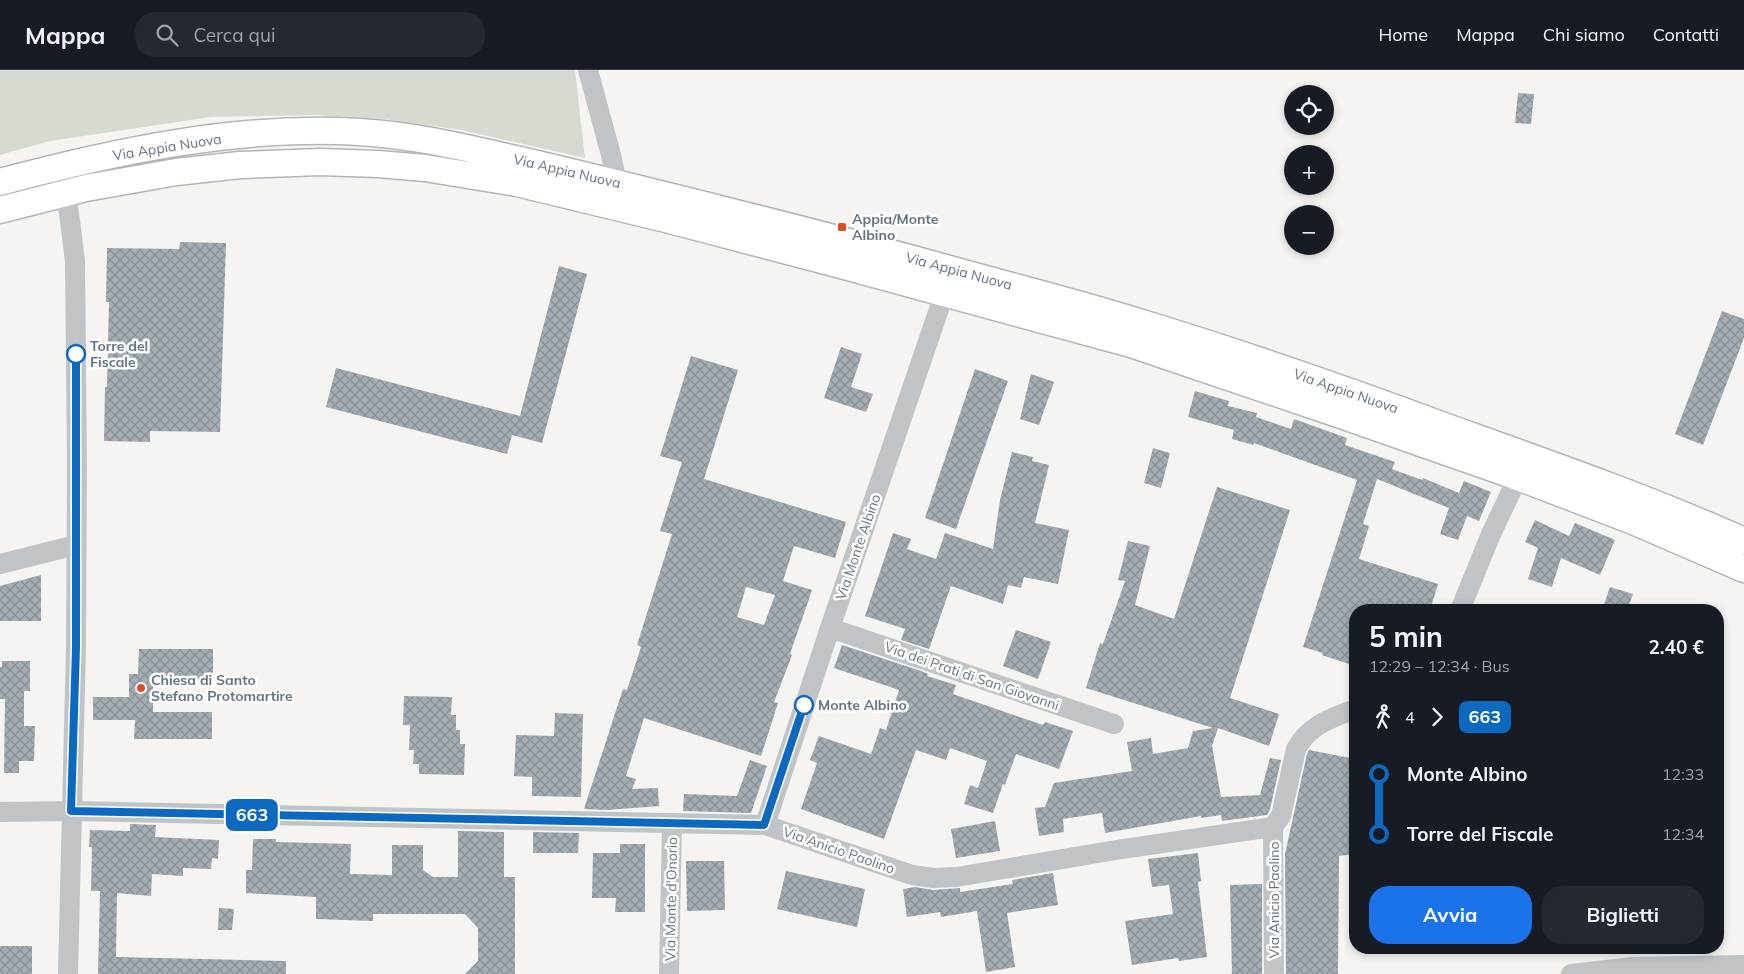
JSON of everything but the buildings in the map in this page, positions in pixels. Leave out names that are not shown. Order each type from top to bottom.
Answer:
[{"type":"main road","name":"Via Appia Nuova","points":[[0,182],[58,167],[160,146],[285,131],[355,132],[433,141],[617,183],[824,234],[949,282],[1518,477],[1633,520],[1744,569]]},
{"type":"main road","name":"Via Appia Nuova","points":[[0,210],[64,193],[157,175],[240,165],[350,163],[425,168],[518,183],[670,220],[1143,323],[1347,390],[1578,473],[1684,514],[1744,541]]},
{"type":"street","points":[[588,70],[617,183]]},
{"type":"street","points":[[58,167],[69,213],[75,261],[76,647],[68,974]]},
{"type":"street","name":"Via Monte Albino","points":[[764,825],[949,282]]},
{"type":"street","points":[[1462,604],[1491,534],[1518,477]]},
{"type":"street","points":[[0,564],[76,545]]},
{"type":"street","name":"Via dei Prati di San Giovanni","points":[[830,628],[1114,724]]},
{"type":"street","name":"Via Anicio Paolino","points":[[1274,974],[1273,827],[1281,816],[1296,749],[1300,742],[1324,721],[1349,711]]},
{"type":"street","name":"Via Anicio Paolino","points":[[0,812],[71,811],[764,825],[912,875],[933,878],[956,877],[1116,850],[1273,827]]},
{"type":"street","name":"Via Monte d'Onorio","points":[[669,974],[672,823]]},
{"type":"street","points":[[1571,974],[1632,967],[1744,964]]},
{"type":"shaded area","points":[[0,70],[575,70],[585,158],[461,130],[384,119],[317,115],[211,117],[50,141],[0,155]]},
{"type":"bus line","name":"663","points":[[76,354],[76,647],[71,811],[764,825],[804,705]]},
{"type":"place","name":"Appia/Monte Albino","points":[[842,227]]},
{"type":"place","name":"Torre del Fiscale","points":[[76,354]]},
{"type":"place","name":"Chiesa di Santo Stefano Protomartire","points":[[141,688]]},
{"type":"place","name":"Monte Albino","points":[[804,705]]}]
